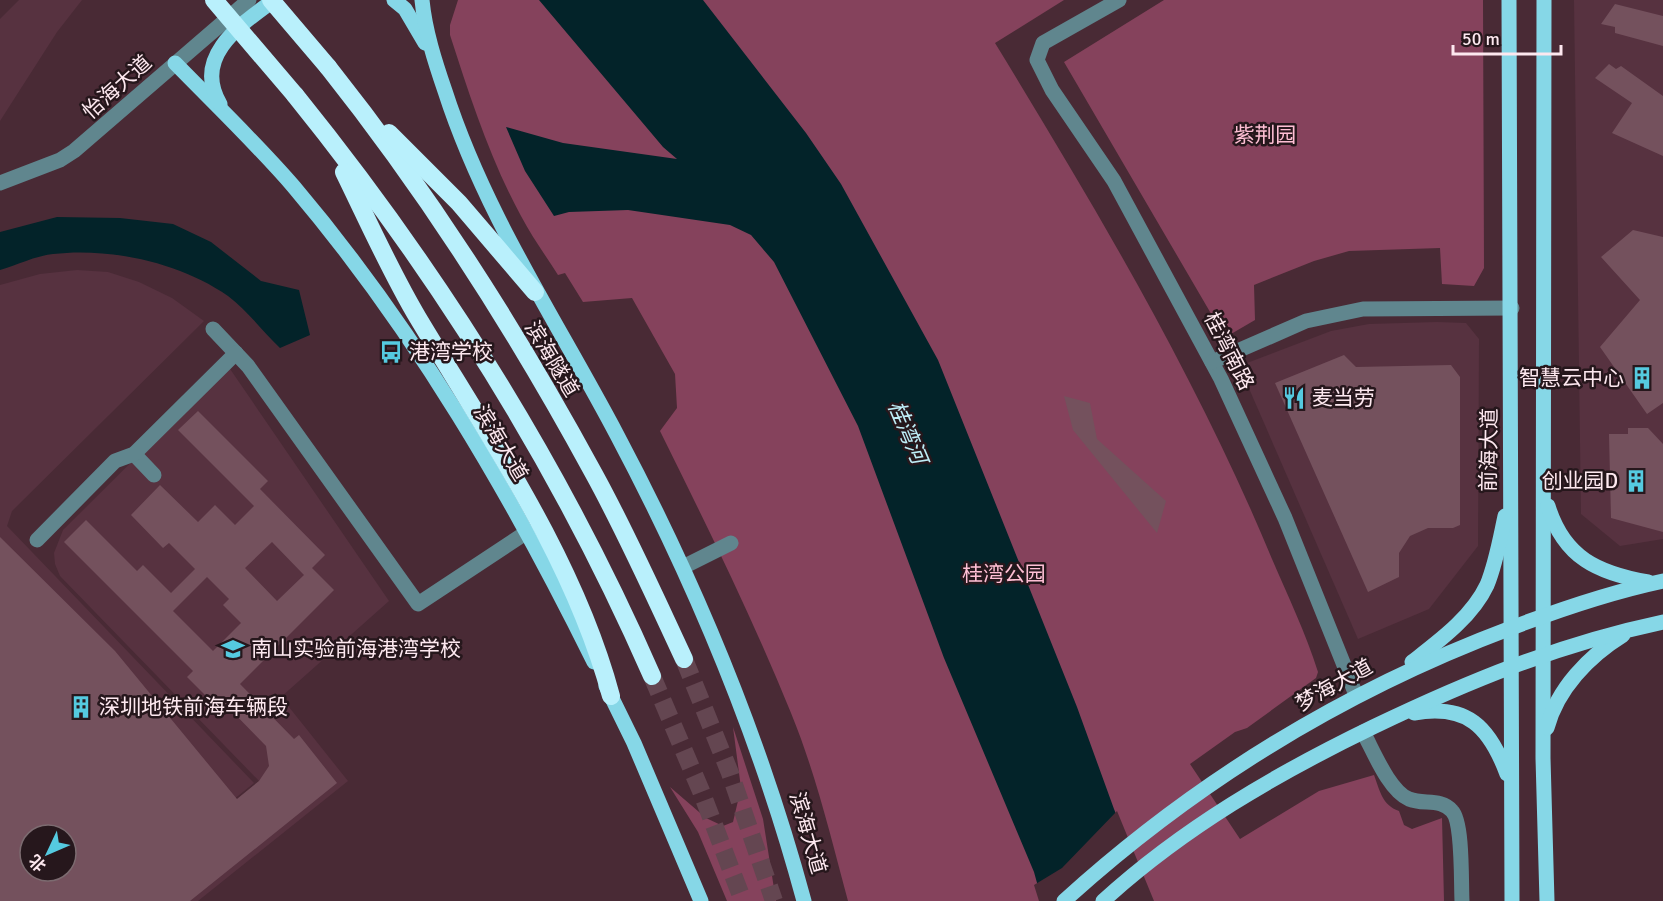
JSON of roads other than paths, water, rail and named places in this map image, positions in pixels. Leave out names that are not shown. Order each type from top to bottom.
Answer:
[{"type":"highway","points":[[214,0],[322,128],[430,279],[541,454],[622,607],[652,676]]},
{"type":"highway","points":[[272,0],[353,99],[459,203],[535,292]]},
{"type":"highway","name":"滨海隧道","points":[[353,99],[434,210],[537,376],[595,475],[684,659]]},
{"type":"highway","points":[[322,128],[405,297],[504,461],[562,572],[595,642],[611,696]]},
{"type":"main road","points":[[233,122],[218,100],[212,84],[213,58],[222,46],[272,0]]},
{"type":"main road","points":[[394,0],[405,9],[436,64]]},
{"type":"main road","points":[[422,0],[436,64]]},
{"type":"main road","name":"前海大道","points":[[1509,0],[1512,308],[1509,496],[1512,901]]},
{"type":"main road","points":[[1544,0],[1545,615],[1543,758],[1547,901]]},
{"type":"main road","name":"滨海大道","points":[[175,63],[293,186],[396,320],[456,412],[527,532],[611,696],[701,901]]},
{"type":"main road","name":"滨海大道","points":[[436,64],[455,122],[498,222],[535,292],[607,416],[683,567],[747,718],[782,818],[804,901]]},
{"type":"main road","points":[[1544,493],[1560,534],[1584,560],[1612,575],[1658,582]]},
{"type":"main road","points":[[1394,676],[1449,632],[1482,594],[1491,573],[1509,496]]},
{"type":"main road","name":"梦海大道","points":[[1064,901],[1145,831],[1238,766],[1356,695],[1394,676],[1545,615],[1658,582]]},
{"type":"main road","points":[[1103,901],[1157,856],[1252,790],[1370,729],[1544,653],[1663,622]]},
{"type":"main road","points":[[1543,758],[1548,726],[1564,692],[1585,664],[1634,628]]},
{"type":"main road","points":[[1370,729],[1407,715],[1432,710],[1450,711],[1467,717],[1492,742],[1510,783]]},
{"type":"street","name":"怡海大道","points":[[0,183],[60,160],[74,151],[249,0]]},
{"type":"street","name":"桂湾南路","points":[[1119,0],[1042,43],[1037,53],[1042,73],[1114,181],[1212,362],[1285,518],[1356,695]]},
{"type":"street","points":[[1212,362],[1306,321],[1363,309],[1512,308]]},
{"type":"street","points":[[213,329],[248,366],[418,604],[527,532]]},
{"type":"street","points":[[37,540],[115,461],[134,454],[236,353]]},
{"type":"street","points":[[134,454],[154,475]]},
{"type":"street","points":[[683,567],[731,543]]},
{"type":"street","points":[[1370,729],[1382,768],[1402,796],[1417,802],[1445,805],[1456,817],[1462,901]]},
{"type":"water","name":"桂湾河","points":[[539,0],[703,0],[806,133],[841,184],[938,360],[1077,707],[1151,901],[1042,901],[1034,872],[944,658],[858,426],[774,262],[751,235],[730,225],[628,210],[569,212],[554,216],[525,171],[506,127],[563,143],[677,159],[663,147]]},
{"type":"water","points":[[57,217],[120,218],[173,224],[211,242],[261,281],[299,290],[310,335],[280,348],[228,296],[189,275],[144,260],[75,252],[46,255],[0,270],[0,232]]},
{"type":"tunnel","points":[[684,659],[730,773],[774,901]]},
{"type":"tunnel","points":[[652,676],[701,791],[743,901]]},
{"type":"place","name":"港湾学校","points":[[391,352]]},
{"type":"place","name":"智慧云中心","points":[[1642,378]]},
{"type":"place","name":"麦当劳","points":[[1294,398]]},
{"type":"place","name":"创业园D","points":[[1636,481]]},
{"type":"place","name":"南山实验前海港湾学校","points":[[233,649]]},
{"type":"place","name":"深圳地铁前海车辆段","points":[[81,707]]},
{"type":"park label","name":"紫荆园","points":[[1265,135]]},
{"type":"park label","name":"桂湾公园","points":[[1004,574]]}]
